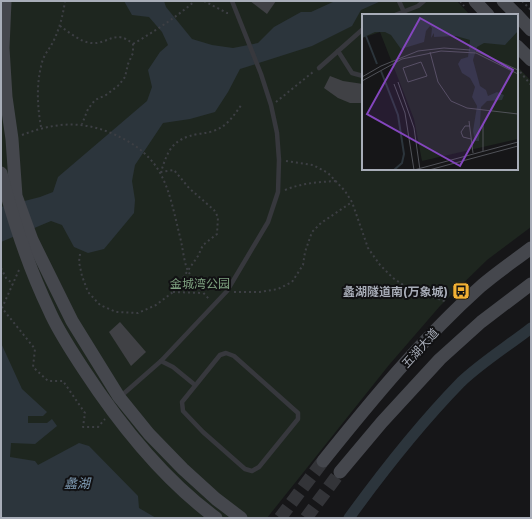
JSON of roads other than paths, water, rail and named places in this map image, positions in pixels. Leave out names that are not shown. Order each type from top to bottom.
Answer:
[{"type":"main road","points":[[5,1],[3,48],[6,97],[12,139],[12,198]]},
{"type":"main road","points":[[475,1],[487,14]]},
{"type":"main road","points":[[504,1],[516,14]]},
{"type":"main road","points":[[518,16],[531,30]]},
{"type":"main road","points":[[518,47],[531,60]]},
{"type":"main road","points":[[1,173],[12,198],[26,241],[29,264],[49,310],[69,348],[113,405],[145,451],[175,483],[216,518]]},
{"type":"main road","points":[[26,241],[72,321],[113,405],[149,434],[183,469],[216,499],[242,518]]},
{"type":"main road","name":"五湖大道","points":[[323,461],[357,418],[445,321],[481,287],[531,248]]},
{"type":"main road","name":"五湖大道","points":[[340,472],[382,422],[440,359],[481,322],[531,284]]},
{"type":"lane","points":[[113,405],[161,361],[227,291],[268,222],[278,192],[279,160],[277,134],[271,105],[261,74],[232,1]]},
{"type":"lane","points":[[399,1],[404,12]]},
{"type":"lane","points":[[399,14],[418,6],[424,1]]},
{"type":"lane","points":[[319,68],[362,30]]},
{"type":"lane","points":[[338,51],[352,72],[362,76]]},
{"type":"lane","points":[[226,353],[234,356],[298,413],[298,419],[259,467],[252,471],[245,469],[203,432],[183,411],[182,402],[195,385],[220,355],[226,353]]},
{"type":"lane","points":[[161,361],[173,367],[195,385]]},
{"type":"water","points":[[124,1],[164,1],[166,7],[192,39],[212,45],[233,48],[258,43],[274,27],[301,12],[311,12],[335,1],[381,1],[361,10],[352,26],[312,46],[240,69],[215,112],[190,119],[163,123],[135,165],[132,181],[135,200],[134,213],[104,249],[88,253],[74,247],[62,225],[51,221],[1,242],[1,207],[40,197],[53,192],[58,177],[147,101],[152,87],[148,70],[160,52],[168,45],[162,32],[149,17],[132,15]]},
{"type":"water","name":"蠡湖","points":[[1,343],[22,389],[47,412],[43,416],[28,416],[28,423],[47,423],[52,419],[57,426],[35,444],[11,443],[10,457],[35,461],[38,465],[79,443],[89,446],[138,496],[139,508],[156,518],[1,518]]},
{"type":"waterway","points":[[349,518],[402,448],[461,382],[486,361],[531,328]]},
{"type":"tunnel","points":[[280,518],[323,461]]},
{"type":"tunnel","points":[[306,518],[340,472]]},
{"type":"place","name":"蠡湖隧道南(万象城)","points":[[461,291]]},
{"type":"park label","name":"金城湾公园","points":[[200,283]]}]
